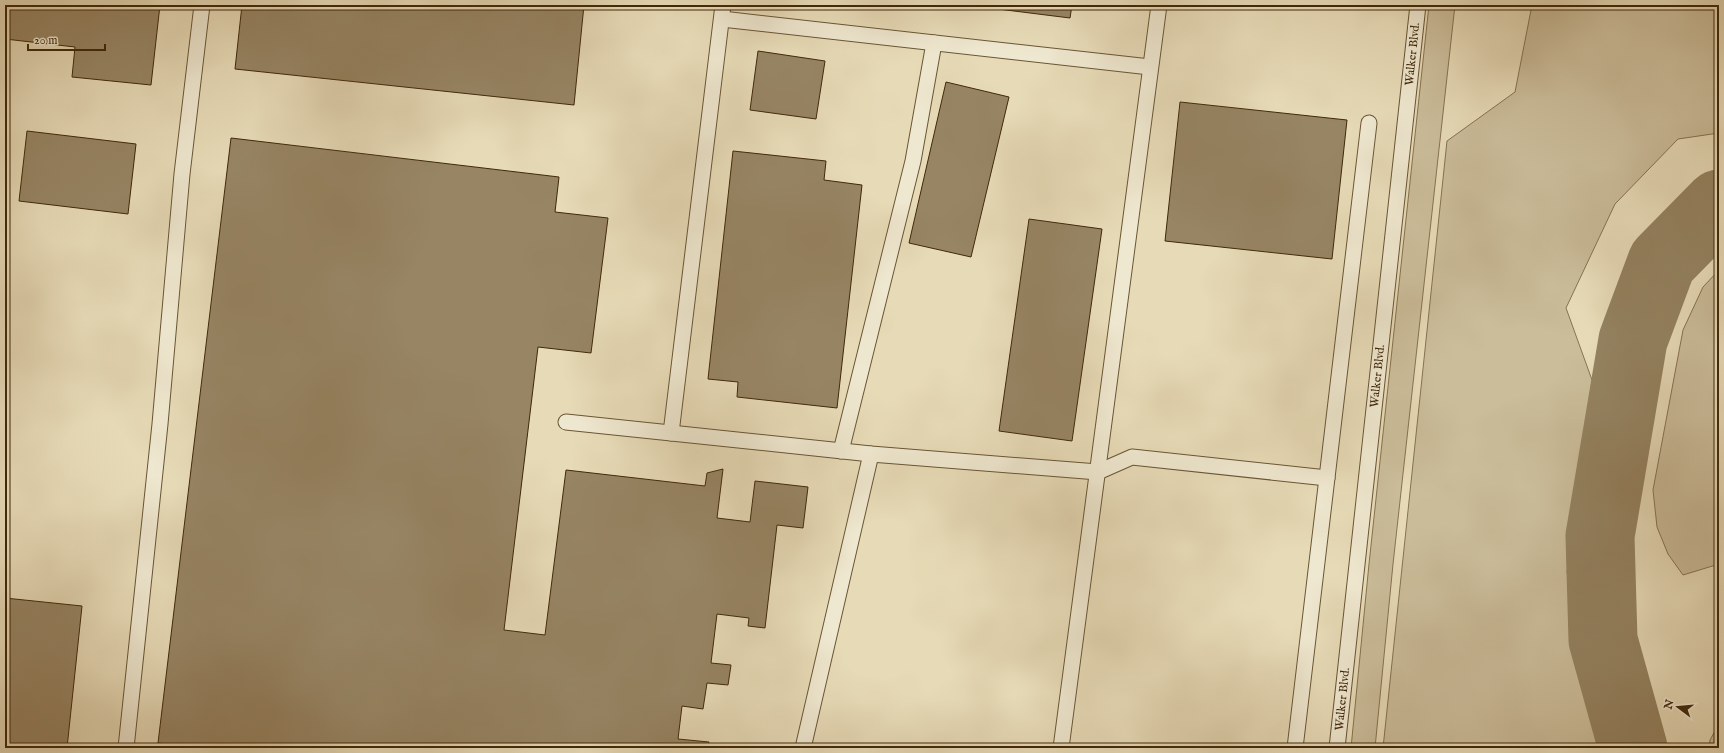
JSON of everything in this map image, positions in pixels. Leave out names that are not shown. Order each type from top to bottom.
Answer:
[{"type":"lane","points":[[126,748],[160,424],[182,174],[202,5]]},
{"type":"lane","points":[[1061,748],[1159,5]]},
{"type":"lane","name":"Walker Blvd.","points":[[1337,748],[1418,5]]},
{"type":"lane","points":[[671,433],[722,12],[934,43],[1150,67]]},
{"type":"lane","points":[[841,451],[913,161],[934,43]]},
{"type":"lane","points":[[1295,748],[1369,123]]},
{"type":"lane","points":[[566,422],[871,454],[1098,472],[1132,457],[1327,478]]},
{"type":"lane","points":[[803,748],[871,454]]},
{"type":"shaded area","points":[[1429,5],[1455,5],[1393,564],[1375,748],[1351,748],[1369,564]]},
{"type":"shaded area","points":[[1532,5],[1719,5],[1719,133],[1678,139],[1615,204],[1566,308],[1592,380],[1567,572],[1612,748],[1383,748],[1447,141],[1515,92]]},
{"type":"shaded area","points":[[1719,270],[1719,564],[1683,575],[1668,554],[1657,527],[1653,490],[1683,330],[1703,287]]},
{"type":"shaded area","points":[[1719,724],[1719,748],[1709,748],[1710,740]]},
{"type":"building","points":[[5,5],[160,5],[151,85],[72,77],[75,47],[5,39]]},
{"type":"building","points":[[242,5],[584,5],[574,105],[235,69]]},
{"type":"building","points":[[982,5],[1072,5],[1070,18],[982,7]]},
{"type":"building","points":[[758,51],[825,61],[816,119],[750,110]]},
{"type":"building","points":[[946,82],[1009,97],[971,257],[909,243]]},
{"type":"building","points":[[1180,102],[1347,120],[1332,259],[1165,241]]},
{"type":"building","points":[[27,131],[136,144],[128,214],[19,201]]},
{"type":"building","points":[[231,138],[559,177],[555,212],[608,218],[591,353],[538,347],[504,630],[545,635],[566,470],[705,486],[707,473],[723,469],[717,518],[750,522],[755,481],[808,487],[803,528],[777,525],[765,628],[748,626],[749,618],[717,614],[711,663],[731,665],[728,685],[707,683],[703,709],[682,706],[678,739],[709,742],[708,748],[199,748],[158,743]]},
{"type":"building","points":[[733,151],[826,161],[824,180],[862,185],[837,408],[737,397],[738,382],[708,379]]},
{"type":"building","points":[[1029,219],[1102,229],[1072,441],[999,431]]},
{"type":"building","points":[[5,598],[82,606],[67,748],[5,748]]},
{"type":"taxiway","points":[[1633,748],[1603,640],[1600,536],[1633,340],[1662,262],[1719,204]]}]
